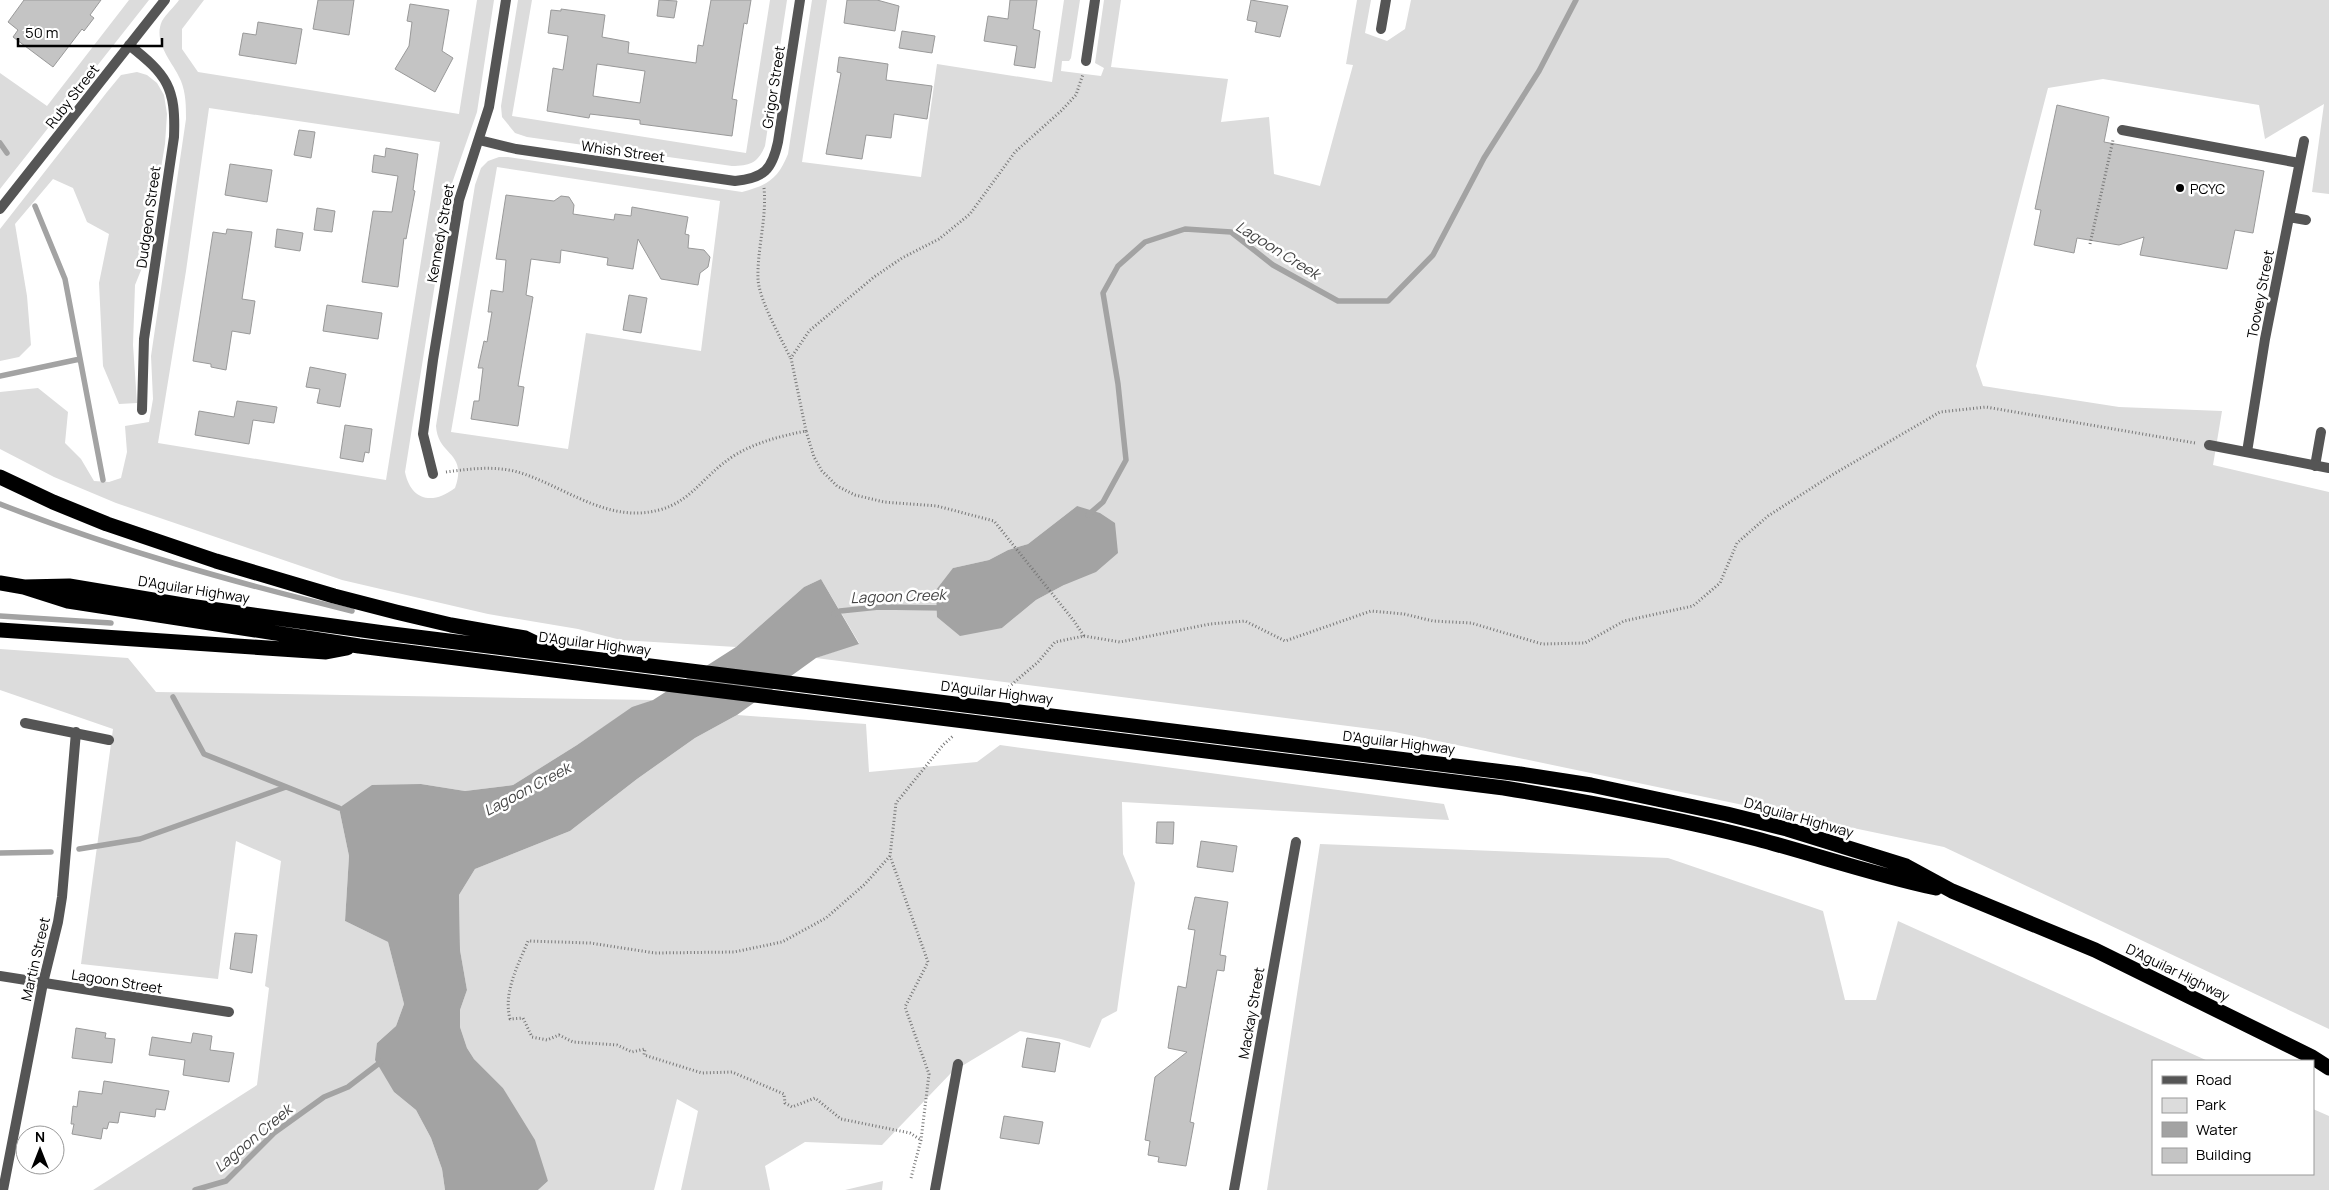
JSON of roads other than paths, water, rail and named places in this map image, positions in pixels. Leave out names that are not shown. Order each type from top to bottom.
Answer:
[{"type":"highway","points":[[0,477],[97,520],[216,561],[334,596],[396,612],[451,625],[525,638],[558,654]]},
{"type":"highway","name":"D'Aguilar Highway","points":[[0,582],[24,587],[68,602],[359,646],[1504,788],[1590,802],[1684,821],[1833,860],[1900,881],[1952,891]]},
{"type":"highway","name":"D'Aguilar Highway","points":[[24,587],[69,586],[199,608],[1510,772],[1591,785],[1727,814],[1796,832],[1906,866],[1952,891],[2095,950],[2304,1053],[2329,1068]]},
{"type":"highway","points":[[0,630],[326,652],[359,646]]},
{"type":"street","name":"Ruby Street","points":[[0,209],[165,0]]},
{"type":"street","name":"Kennedy Street","points":[[433,474],[423,434],[425,410],[459,200],[489,106],[506,0]]},
{"type":"street","name":"Grigor Street","points":[[762,174],[769,169],[774,159],[778,142],[800,0]]},
{"type":"street","points":[[1086,61],[1094,0]]},
{"type":"street","points":[[1381,29],[1386,0]]},
{"type":"street","name":"Dudgeon Street","points":[[130,45],[149,61],[168,83],[175,116],[174,136],[144,339],[142,410]]},
{"type":"street","points":[[2122,130],[2299,163]]},
{"type":"street","name":"Whish Street","points":[[479,140],[524,150],[735,181],[749,180],[762,174]]},
{"type":"street","name":"Toovey Street","points":[[2247,452],[2288,217],[2304,141]]},
{"type":"street","points":[[2288,217],[2306,220]]},
{"type":"street","points":[[2315,466],[2320,432]]},
{"type":"street","points":[[2209,445],[2329,468]]},
{"type":"street","points":[[25,724],[76,732],[109,740]]},
{"type":"street","name":"Martin Street","points":[[3,1190],[43,983],[62,897],[76,732]]},
{"type":"street","name":"Mackay Street","points":[[1234,1190],[1296,842]]},
{"type":"street","name":"Lagoon Street","points":[[0,976],[230,1012]]},
{"type":"street","points":[[935,1190],[958,1064]]},
{"type":"water","points":[[1077,506],[1100,513],[1115,523],[1118,553],[1096,572],[1064,585],[1036,600],[1002,628],[960,636],[937,617],[936,590],[953,568],[989,560],[1008,550],[1028,544]]},
{"type":"water","points":[[821,579],[859,644],[816,658],[737,715],[695,738],[637,779],[570,831],[475,869],[459,895],[460,950],[467,990],[460,1010],[460,1027],[467,1048],[474,1059],[503,1088],[535,1140],[548,1181],[538,1190],[445,1190],[442,1169],[431,1138],[416,1110],[394,1092],[375,1060],[377,1043],[396,1026],[404,1004],[388,942],[345,921],[349,856],[339,808],[372,785],[421,784],[465,791],[513,785],[577,745],[632,707],[653,700],[736,647],[804,587]]},
{"type":"waterway","name":"Lagoon Creek","points":[[1088,515],[1103,502],[1126,460],[1118,384],[1103,293],[1118,266],[1145,242],[1185,229],[1231,232],[1273,265],[1338,301],[1388,301],[1433,255],[1484,158],[1539,71],[1576,0]]},
{"type":"waterway","points":[[0,143],[7,153]]},
{"type":"waterway","points":[[35,206],[65,279],[103,480]]},
{"type":"waterway","points":[[0,376],[80,359]]},
{"type":"waterway","points":[[0,504],[86,536],[174,564],[352,611]]},
{"type":"waterway","name":"Lagoon Creek","points":[[834,614],[840,611],[879,607],[944,608]]},
{"type":"waterway","points":[[0,616],[111,623]]},
{"type":"waterway","points":[[173,697],[204,754],[339,808]]},
{"type":"waterway","points":[[79,849],[140,839],[286,787]]},
{"type":"waterway","points":[[0,853],[51,852]]},
{"type":"waterway","name":"Lagoon Creek","points":[[195,1190],[226,1181],[274,1133],[324,1097],[348,1087],[382,1061]]},
{"type":"place","name":"PCYC","points":[[2180,188]]}]
